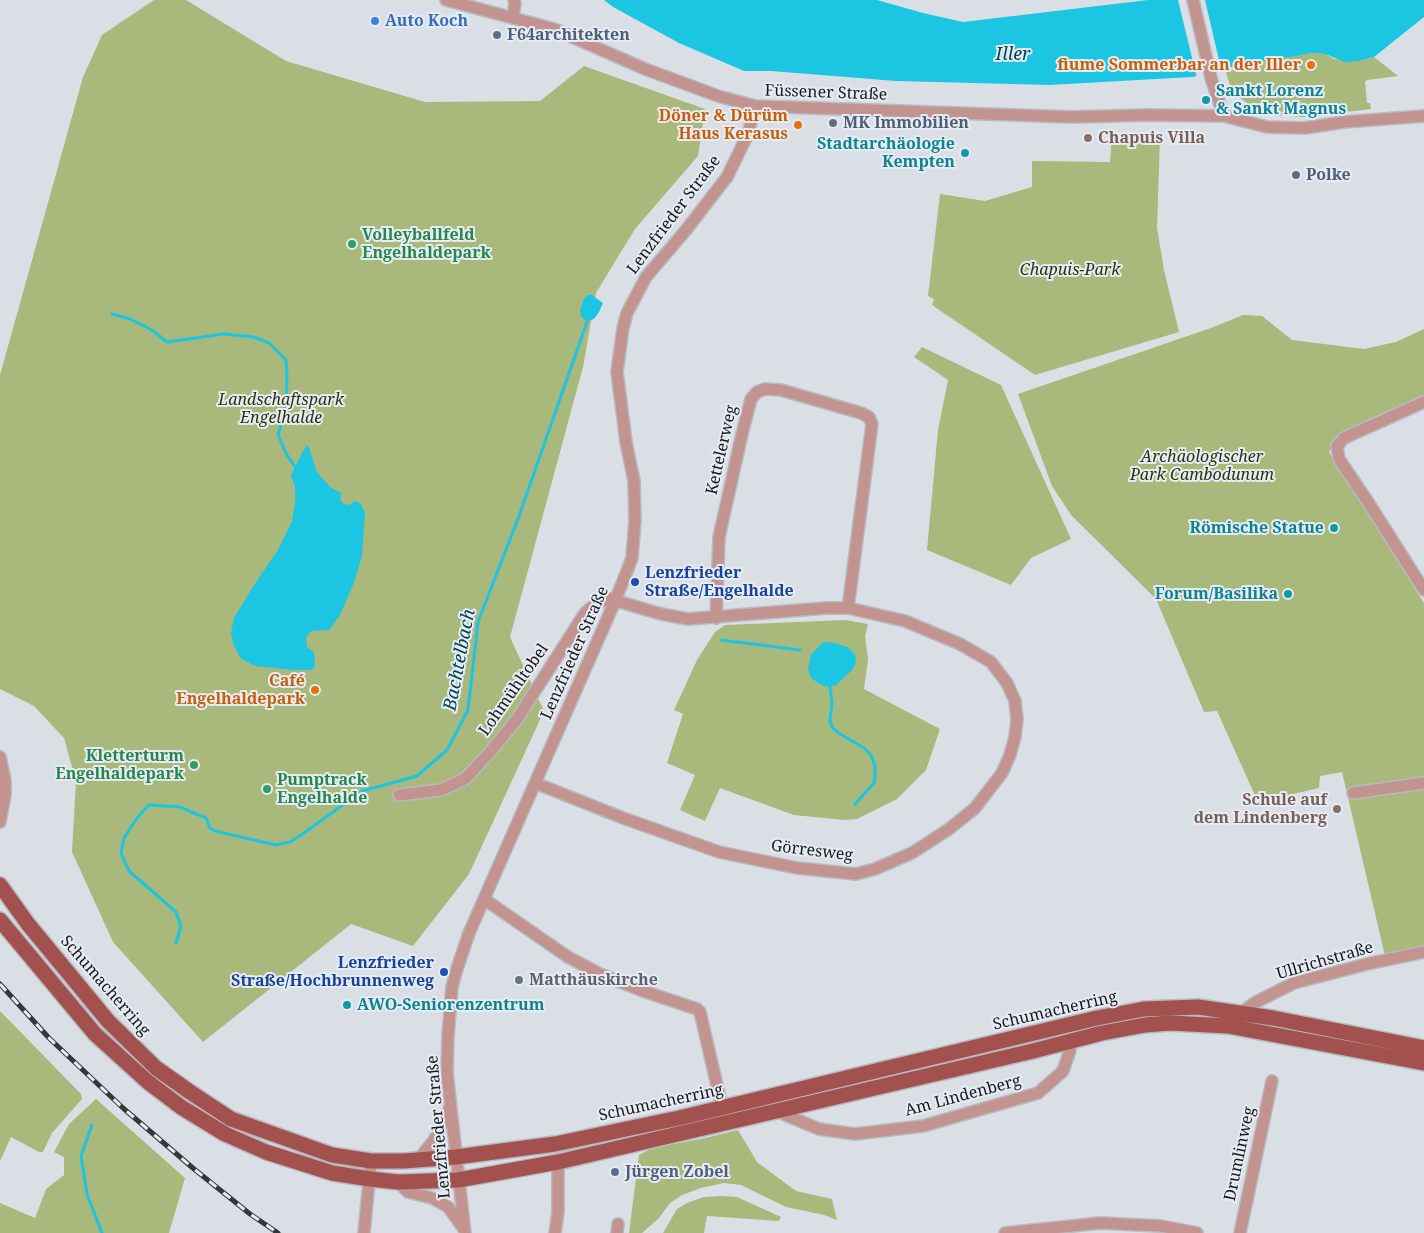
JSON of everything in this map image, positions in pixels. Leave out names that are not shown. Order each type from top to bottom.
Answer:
[{"type":"main road","name":"Schumacherring","points":[[0,885],[28,924],[108,1021],[156,1068],[232,1119],[332,1155],[371,1161],[456,1157],[555,1144],[679,1118],[1116,1014],[1144,1009],[1198,1007],[1241,1013],[1272,1026]]},
{"type":"main road","name":"Schumacherring","points":[[0,920],[13,938],[95,1034],[148,1082],[181,1107],[225,1134],[266,1152],[332,1173],[398,1182],[458,1180],[558,1162],[1102,1033],[1145,1025],[1170,1023],[1272,1026],[1424,1048]]},
{"type":"main road","name":"Schumacherring","points":[[1294,1030],[1424,1063]]},
{"type":"street","name":"Füssener Straße","points":[[446,0],[554,29],[645,69],[718,96],[756,106],[1072,117],[1224,116],[1267,127],[1305,128],[1344,122],[1424,116]]},
{"type":"street","points":[[513,17],[514,0]]},
{"type":"street","points":[[1193,0],[1210,72],[1224,116]]},
{"type":"street","name":"Lenzfrieder Straße","points":[[465,1232],[447,1073],[452,987],[469,933],[616,599],[632,558],[635,520],[634,481],[626,442],[617,372],[627,313],[646,277],[691,224],[727,177],[748,134],[756,106]]},
{"type":"street","name":"Kettelerweg","points":[[716,618],[719,537],[751,399],[757,392],[765,390],[781,390],[861,413],[869,417],[872,424],[848,608]]},
{"type":"street","points":[[1424,402],[1344,438],[1337,446],[1339,460],[1424,590]]},
{"type":"street","name":"Görresweg","points":[[535,783],[673,837],[719,852],[796,868],[856,874],[874,869],[912,853],[949,829],[975,808],[1002,773],[1012,746],[1017,719],[1015,701],[1007,683],[991,662],[960,644],[905,621],[848,608],[826,608],[688,619],[661,614],[616,599]]},
{"type":"street","name":"Lohmühltobel","points":[[399,795],[441,790],[465,779],[517,719],[585,614],[597,603],[616,599]]},
{"type":"street","points":[[0,758],[5,780],[5,795],[0,822]]},
{"type":"street","points":[[1353,793],[1424,783]]},
{"type":"street","points":[[484,899],[568,957],[600,974],[697,1009],[700,1012],[722,1107]]},
{"type":"street","name":"Ullrichstraße","points":[[1241,1013],[1256,1002],[1294,984],[1367,964],[1424,952]]},
{"type":"street","name":"Am Lindenberg","points":[[776,1111],[819,1129],[855,1134],[924,1126],[1038,1093],[1063,1071],[1070,1050],[1069,1042]]},
{"type":"street","name":"Drumlinweg","points":[[1240,1233],[1272,1081]]},
{"type":"street","points":[[418,1160],[434,1140],[450,1105]]},
{"type":"street","points":[[364,1233],[371,1161]]},
{"type":"street","points":[[555,1233],[558,1212],[558,1162]]},
{"type":"street","points":[[398,1182],[408,1192],[432,1198],[448,1207],[465,1232]]},
{"type":"street","points":[[1005,1233],[1100,1223],[1130,1229],[1161,1226],[1197,1233]]},
{"type":"green space","name":"Landschaftspark Engelhalde","points":[[154,0],[186,0],[286,61],[425,102],[540,101],[584,66],[705,109],[698,156],[635,229],[596,293],[583,367],[510,637],[544,711],[469,874],[413,946],[351,924],[203,1042],[113,942],[72,852],[76,781],[64,738],[34,706],[0,689],[0,375],[83,77],[102,35]]},
{"type":"green space","points":[[1313,53],[1325,54],[1334,59],[1359,61],[1374,57],[1398,76],[1367,80],[1365,82],[1367,103],[1370,103],[1371,109],[1304,117],[1273,115],[1250,105],[1240,98],[1230,86],[1226,72],[1264,61]]},
{"type":"green space","name":"Chapuis-Park","points":[[1112,134],[1160,138],[1157,228],[1164,270],[1179,332],[1035,375],[932,305],[934,299],[928,296],[940,194],[985,201],[1032,187],[1032,161],[1110,162]]},
{"type":"green space","name":"Archäologischer Park Cambodunum","points":[[1243,315],[1262,316],[1292,340],[1364,349],[1396,342],[1424,329],[1424,396],[1340,435],[1329,452],[1424,603],[1424,948],[1385,956],[1342,772],[1320,776],[1319,788],[1258,802],[1217,711],[1204,712],[1156,599],[1071,515],[1052,486],[1018,394],[1211,328]]},
{"type":"green space","points":[[922,347],[1001,385],[1071,539],[1031,558],[1011,585],[927,550],[938,430],[948,380],[914,357]]},
{"type":"green space","points":[[845,620],[868,624],[865,636],[868,659],[864,689],[940,729],[926,770],[897,799],[857,819],[844,820],[794,815],[720,788],[705,821],[680,810],[695,775],[667,763],[683,714],[674,710],[697,660],[715,632],[725,625]]},
{"type":"green space","points":[[0,1011],[81,1094],[82,1099],[52,1133],[43,1152],[39,1152],[11,1137],[0,1161]]},
{"type":"green space","points":[[96,1099],[185,1178],[169,1233],[0,1233],[0,1203],[35,1218],[46,1189],[64,1175],[64,1157],[54,1152],[69,1124]]},
{"type":"green space","points":[[738,1130],[757,1162],[796,1191],[832,1199],[837,1220],[824,1215],[786,1207],[741,1185],[724,1183],[701,1188],[682,1195],[670,1203],[659,1218],[642,1233],[629,1233],[639,1155],[652,1148]]},
{"type":"green space","points":[[704,1197],[737,1197],[781,1217],[779,1221],[707,1216],[704,1233],[663,1233],[677,1209]]},
{"type":"water","name":"Iller","points":[[604,0],[877,0],[963,22],[1148,0],[1424,0],[1424,17],[1374,57],[1359,61],[1345,62],[1325,54],[1313,53],[1227,68],[1218,72],[1192,77],[1049,85],[896,81],[771,71],[744,71],[679,43],[613,7]]},
{"type":"water","points":[[587,295],[592,295],[603,303],[594,319],[587,321],[581,317],[580,311]]},
{"type":"water","points":[[308,445],[317,472],[330,487],[341,493],[340,499],[344,504],[350,505],[354,501],[360,503],[365,512],[362,556],[353,585],[340,615],[329,630],[311,631],[306,638],[307,647],[314,652],[314,668],[311,670],[293,670],[255,666],[240,658],[233,643],[231,633],[234,618],[278,550],[292,521],[295,487],[291,475],[304,449]]},
{"type":"water","points":[[823,642],[847,647],[855,654],[856,663],[852,670],[835,686],[823,686],[811,678],[808,669],[811,655]]},
{"type":"pier","points":[[1178,0],[1205,0],[1222,73],[1197,78]]},
{"type":"waterway","points":[[112,314],[130,319],[152,330],[167,342],[224,334],[254,337],[269,343],[286,360],[286,406],[278,435],[295,467]]},
{"type":"waterway","name":"Bachtelbach","points":[[176,943],[181,926],[176,912],[129,871],[121,853],[124,838],[137,818],[149,805],[180,807],[206,818],[210,828],[215,831],[276,845],[290,842],[362,791],[417,776],[447,750],[468,710],[478,622],[519,516],[588,319]]},
{"type":"waterway","points":[[721,640],[800,650]]},
{"type":"waterway","points":[[830,687],[832,703],[830,720],[832,727],[864,748],[871,755],[875,766],[874,783],[855,804]]},
{"type":"waterway","name":"Bachtelbach","points":[[92,1125],[81,1156],[87,1194],[102,1233]]},
{"type":"railway","points":[[0,984],[49,1038],[123,1108],[194,1169],[250,1214],[278,1233]]},
{"type":"place","name":"Auto Koch","points":[[375,21]]},
{"type":"place","name":"F64architekten","points":[[497,35]]},
{"type":"place","name":"fiume Sommerbar an der Iller","points":[[1311,65]]},
{"type":"place","name":"Sankt Lorenz & Sankt Magnus","points":[[1206,100]]},
{"type":"place","name":"MK Immobilien","points":[[833,123]]},
{"type":"place","name":"Döner & Dürüm Haus Kerasus","points":[[798,125]]},
{"type":"place","name":"Chapuis Villa","points":[[1088,138]]},
{"type":"place","name":"Stadtarchäologie Kempten","points":[[965,153]]},
{"type":"place","name":"Polke","points":[[1296,175]]},
{"type":"place","name":"Volleyballfeld Engelhaldepark","points":[[352,244]]},
{"type":"place","name":"Römische Statue","points":[[1334,528]]},
{"type":"place","name":"Lenzfrieder Straße/Engelhalde","points":[[635,582]]},
{"type":"place","name":"Forum/Basilika","points":[[1288,594]]},
{"type":"place","name":"Café Engelhaldepark","points":[[315,690]]},
{"type":"place","name":"Kletterturm Engelhaldepark","points":[[194,765]]},
{"type":"place","name":"Pumptrack Engelhalde","points":[[267,789]]},
{"type":"place","name":"Schule auf dem Lindenberg","points":[[1337,809]]},
{"type":"place","name":"Lenzfrieder Straße/Hochbrunnenweg","points":[[444,972]]},
{"type":"place","name":"Matthäuskirche","points":[[519,980]]},
{"type":"place","name":"AWO-Seniorenzentrum","points":[[347,1005]]},
{"type":"place","name":"Jürgen Zobel","points":[[615,1172]]}]
